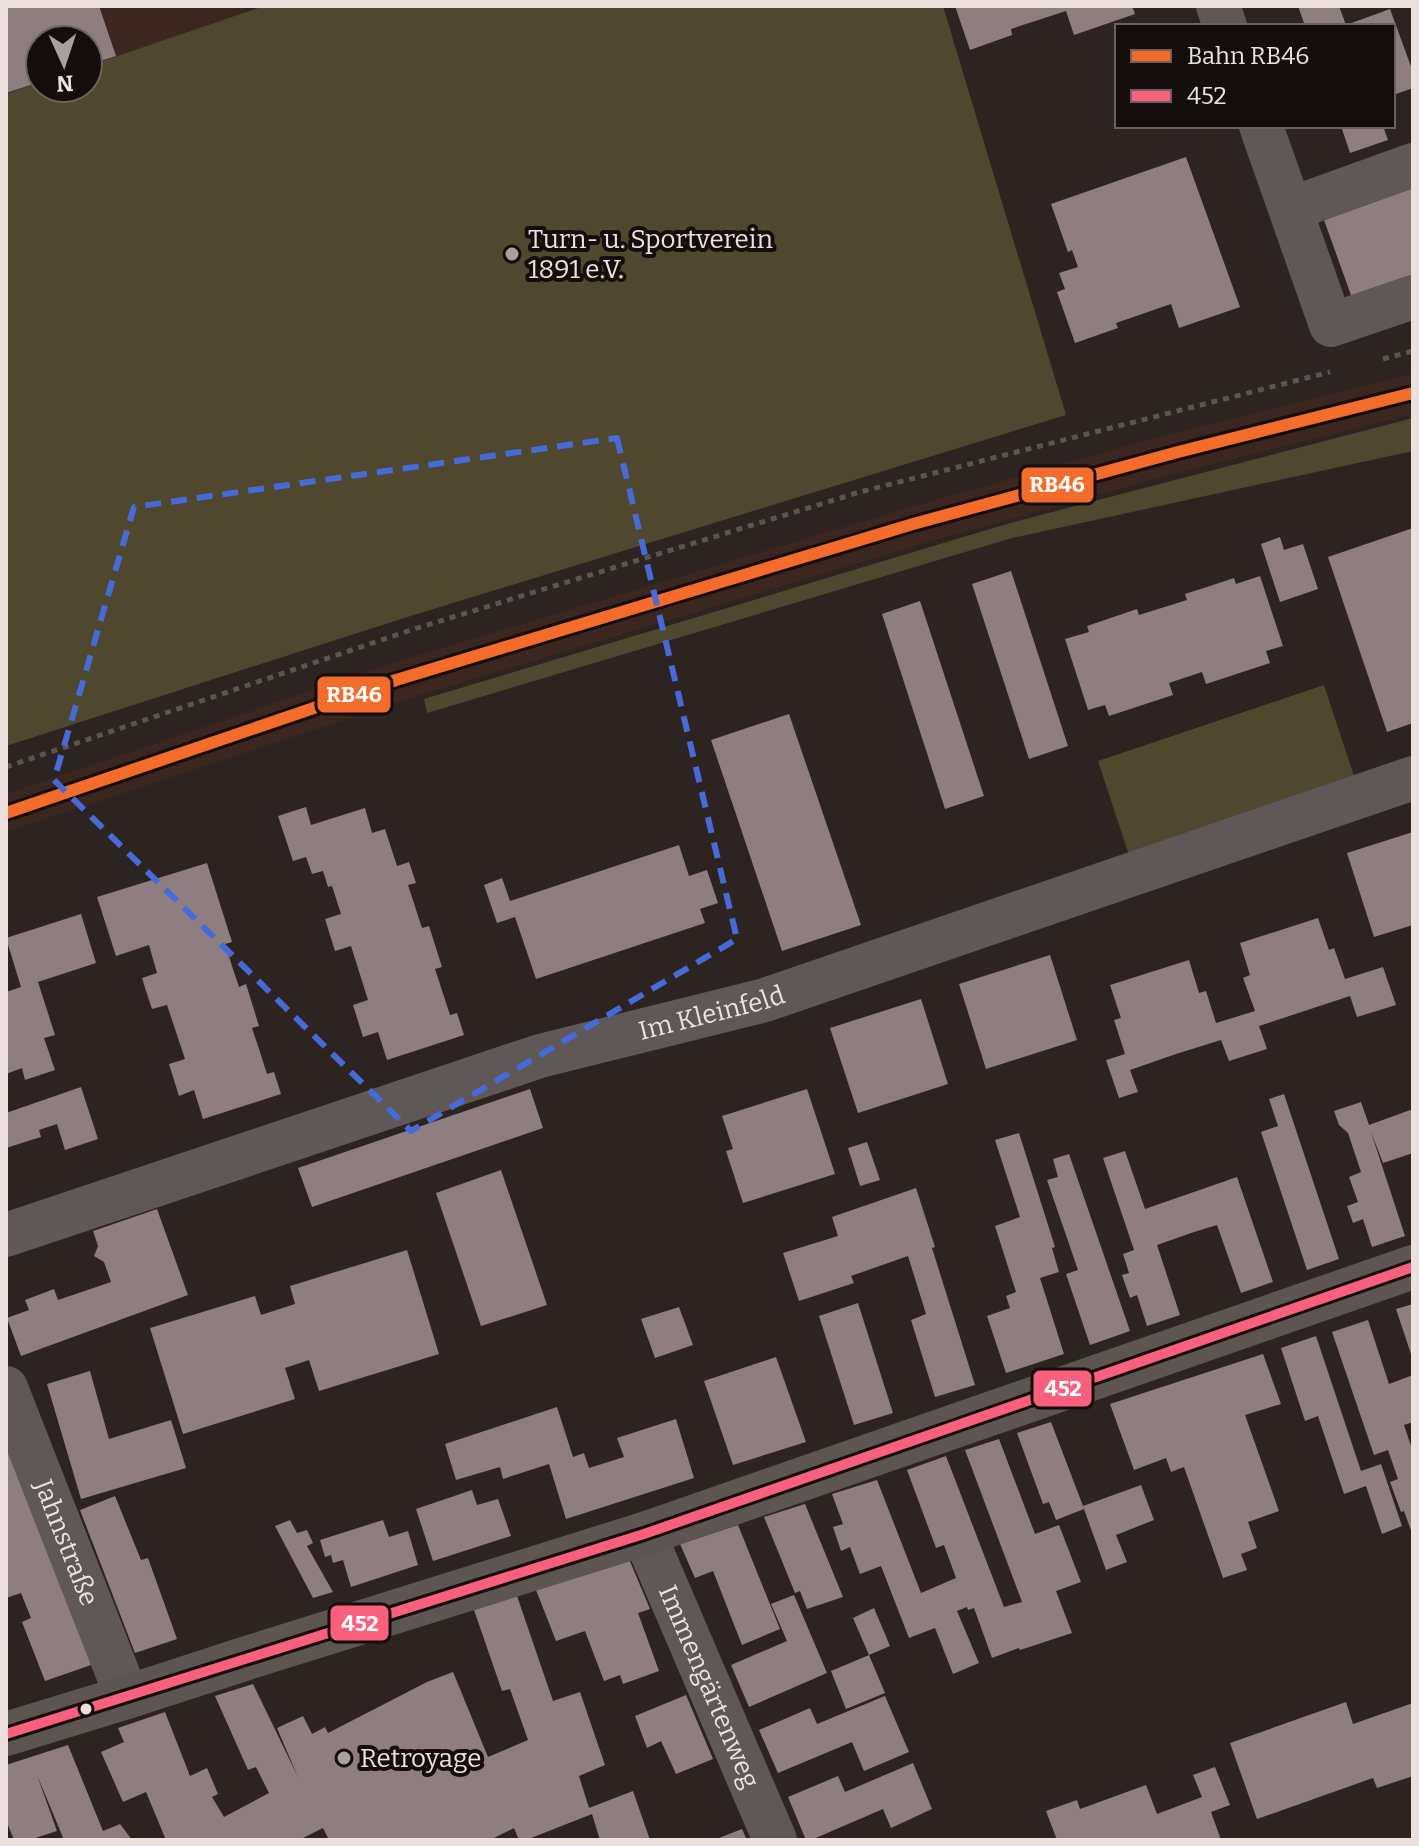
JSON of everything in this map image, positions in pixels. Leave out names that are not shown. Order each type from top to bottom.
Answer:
[{"type":"street","points":[[1262,128],[1331,325],[1413,297]]},
{"type":"street","points":[[1291,209],[1413,165]]},
{"type":"street","name":"Im Kleinfeld","points":[[6,1235],[540,1056],[765,1000],[1413,778]]},
{"type":"street","points":[[6,1734],[644,1534],[1413,1267]]},
{"type":"street","name":"Jahnstraße","points":[[6,1388],[127,1697]]},
{"type":"street","name":"Immengärtenweg","points":[[644,1534],[775,1840]]},
{"type":"path","points":[[1373,361],[1413,351]]},
{"type":"path","points":[[6,767],[411,630],[860,492],[1331,371]]},
{"type":"highlighted area","points":[[617,438],[737,939],[411,1131],[54,780],[134,507]]},
{"type":"shaded area","points":[[6,6],[242,6],[245,13],[104,61],[104,24],[24,24],[24,88],[6,94]]},
{"type":"shaded area","name":"Turn- u. Sportverein 1891 e.V.","points":[[264,6],[943,6],[1066,415],[401,619],[6,746],[6,94],[24,88],[24,104],[104,104],[104,61]]},
{"type":"shaded area","points":[[1413,374],[1413,414],[1173,474],[925,543],[410,698],[6,832],[6,794],[399,661],[911,507],[1158,437]]},
{"type":"shaded area","points":[[1413,418],[1413,451],[1012,538],[427,713],[424,699],[1010,523]]},
{"type":"shaded area","points":[[1324,685],[1355,779],[1129,855],[1098,761]]},
{"type":"building","points":[[6,6],[99,6],[116,56],[104,60],[104,24],[24,24],[24,87],[6,93]]},
{"type":"building","points":[[955,6],[1132,6],[1135,14],[1074,35],[1066,11],[1011,29],[1012,35],[970,50]]},
{"type":"building","points":[[1298,6],[1339,6],[1346,24],[1304,24]]},
{"type":"building","points":[[1390,9],[1413,72],[1413,88],[1395,94],[1395,24],[1349,24]]},
{"type":"building","points":[[1342,128],[1384,128],[1388,140],[1350,153]]},
{"type":"building","points":[[1186,157],[1240,307],[1179,328],[1171,304],[1116,323],[1118,328],[1075,343],[1057,292],[1065,289],[1059,273],[1078,267],[1072,250],[1068,252],[1051,204]]},
{"type":"building","points":[[1413,188],[1413,276],[1352,298],[1324,220]]},
{"type":"building","points":[[1413,528],[1413,723],[1387,732],[1328,557]]},
{"type":"building","points":[[1280,537],[1284,550],[1303,544],[1318,589],[1280,602],[1261,544]]},
{"type":"building","points":[[1011,571],[1068,746],[1029,759],[972,584]]},
{"type":"building","points":[[1260,576],[1283,646],[1266,651],[1270,663],[1206,684],[1202,672],[1169,683],[1173,695],[1109,716],[1105,705],[1088,710],[1065,639],[1089,632],[1087,626],[1137,609],[1139,615],[1187,600],[1185,594],[1234,578],[1236,584]]},
{"type":"building","points":[[920,601],[984,796],[945,809],[882,614]]},
{"type":"building","points":[[789,714],[861,925],[782,951],[711,740]]},
{"type":"building","points":[[306,807],[311,825],[365,808],[372,833],[385,829],[397,866],[409,862],[416,883],[408,885],[422,928],[429,926],[442,967],[435,969],[450,1015],[457,1013],[464,1035],[387,1060],[378,1032],[363,1037],[353,1005],[368,1000],[351,946],[335,951],[325,919],[341,914],[332,886],[328,887],[323,871],[312,874],[306,857],[293,861],[278,816]]},
{"type":"building","points":[[1413,832],[1413,925],[1374,937],[1347,853]]},
{"type":"building","points":[[679,845],[689,876],[707,870],[718,903],[700,909],[705,923],[536,979],[515,917],[497,923],[484,885],[502,878],[510,901]]},
{"type":"building","points":[[207,863],[232,942],[225,944],[232,966],[239,987],[246,984],[259,1026],[252,1028],[267,1074],[274,1072],[281,1094],[203,1119],[194,1090],[179,1096],[169,1064],[185,1059],[167,1005],[152,1009],[142,978],[157,973],[149,945],[116,956],[97,897]]},
{"type":"building","points":[[81,914],[96,963],[38,982],[55,1035],[44,1038],[55,1070],[25,1080],[22,1068],[6,1074],[6,992],[21,987],[6,938]]},
{"type":"building","points":[[1318,918],[1329,950],[1334,948],[1345,979],[1383,967],[1396,1005],[1357,1017],[1350,996],[1259,1026],[1267,1049],[1229,1061],[1221,1040],[1176,1054],[1130,1070],[1138,1092],[1119,1098],[1106,1060],[1125,1054],[1114,1020],[1121,1018],[1110,985],[1189,960],[1199,993],[1206,991],[1216,1023],[1255,1011],[1243,978],[1250,975],[1240,943]]},
{"type":"building","points":[[1050,955],[1077,1040],[986,1069],[959,984]]},
{"type":"building","points":[[921,999],[948,1084],[858,1113],[830,1028]]},
{"type":"building","points":[[81,1087],[98,1139],[65,1150],[57,1124],[39,1130],[41,1137],[6,1148],[6,1113]]},
{"type":"building","points":[[530,1089],[543,1128],[312,1207],[298,1168]]},
{"type":"building","points":[[807,1089],[835,1174],[743,1203],[726,1151],[733,1149],[722,1116]]},
{"type":"building","points":[[1284,1094],[1339,1259],[1307,1270],[1261,1132],[1278,1126],[1269,1099]]},
{"type":"building","points":[[1361,1102],[1369,1125],[1413,1109],[1413,1153],[1383,1163],[1371,1132],[1405,1236],[1372,1247],[1363,1219],[1353,1223],[1347,1206],[1358,1202],[1349,1177],[1361,1172],[1348,1133],[1339,1125],[1334,1111]]},
{"type":"building","points":[[1019,1133],[1055,1247],[1052,1248],[1059,1272],[1040,1278],[1064,1354],[1006,1373],[987,1316],[1010,1308],[1006,1296],[1016,1292],[995,1226],[1020,1217],[995,1140]]},
{"type":"building","points":[[867,1142],[880,1180],[860,1186],[848,1148]]},
{"type":"building","points":[[1125,1151],[1145,1209],[1237,1177],[1273,1282],[1241,1293],[1217,1225],[1194,1232],[1157,1245],[1180,1315],[1147,1326],[1137,1295],[1130,1298],[1122,1275],[1129,1273],[1123,1254],[1134,1250],[1103,1158]]},
{"type":"building","points":[[1069,1154],[1130,1331],[1090,1345],[1066,1274],[1078,1270],[1047,1180],[1058,1177],[1053,1159]]},
{"type":"building","points":[[501,1170],[547,1305],[481,1326],[436,1193]]},
{"type":"building","points":[[916,1188],[975,1385],[935,1397],[911,1320],[926,1314],[908,1256],[851,1276],[854,1283],[799,1301],[783,1253],[838,1236],[832,1217]]},
{"type":"building","points":[[157,1209],[188,1295],[21,1356],[7,1318],[29,1310],[25,1300],[54,1289],[58,1300],[111,1282],[104,1262],[94,1256],[98,1246],[93,1231]]},
{"type":"building","points":[[407,1250],[439,1354],[319,1391],[309,1360],[285,1368],[295,1399],[183,1434],[150,1328],[255,1296],[261,1315],[295,1304],[290,1286]]},
{"type":"building","points":[[858,1303],[893,1413],[854,1425],[819,1316]]},
{"type":"building","points":[[1413,1304],[1413,1357],[1412,1357],[1396,1309]]},
{"type":"building","points":[[679,1307],[693,1345],[655,1358],[641,1319]]},
{"type":"building","points":[[1368,1320],[1389,1384],[1413,1375],[1413,1422],[1404,1425],[1413,1452],[1413,1536],[1390,1482],[1398,1479],[1388,1450],[1374,1455],[1332,1332]]},
{"type":"building","points":[[1316,1336],[1361,1471],[1381,1464],[1402,1526],[1382,1534],[1366,1486],[1344,1494],[1318,1416],[1305,1421],[1281,1348]]},
{"type":"building","points":[[1263,1354],[1281,1404],[1245,1415],[1279,1511],[1248,1522],[1257,1548],[1241,1554],[1247,1570],[1223,1578],[1184,1467],[1171,1472],[1166,1458],[1134,1470],[1110,1404]]},
{"type":"building","points":[[776,1357],[806,1442],[733,1465],[704,1381]]},
{"type":"building","points":[[90,1371],[109,1439],[171,1420],[186,1468],[81,1499],[47,1384]]},
{"type":"building","points":[[557,1407],[573,1457],[584,1453],[589,1468],[624,1457],[617,1438],[676,1419],[694,1478],[566,1519],[549,1464],[503,1479],[500,1467],[456,1480],[445,1444]]},
{"type":"building","points":[[1051,1422],[1083,1506],[1141,1485],[1154,1520],[1116,1535],[1127,1562],[1106,1570],[1084,1509],[1056,1520],[1049,1502],[1043,1504],[1017,1433]]},
{"type":"building","points":[[6,1434],[94,1664],[45,1681],[22,1622],[31,1618],[21,1593],[6,1598]]},
{"type":"building","points":[[999,1439],[1035,1534],[1059,1525],[1081,1582],[1056,1591],[1072,1633],[992,1658],[974,1608],[968,1610],[967,1607],[957,1611],[979,1663],[953,1674],[935,1628],[909,1638],[881,1566],[860,1574],[850,1547],[841,1551],[833,1527],[843,1524],[832,1494],[877,1480],[921,1593],[956,1578],[944,1545],[936,1548],[907,1470],[946,1456],[1004,1607],[1022,1602],[965,1450]]},
{"type":"building","points":[[472,1490],[477,1505],[498,1499],[511,1536],[433,1561],[416,1509]]},
{"type":"building","points":[[115,1496],[141,1560],[148,1558],[177,1639],[135,1653],[80,1510]]},
{"type":"building","points":[[805,1504],[843,1597],[807,1609],[800,1591],[795,1593],[764,1517]]},
{"type":"building","points":[[290,1520],[297,1533],[307,1530],[313,1543],[307,1546],[333,1592],[313,1598],[275,1526]]},
{"type":"building","points":[[383,1520],[389,1537],[408,1531],[418,1565],[351,1587],[343,1560],[333,1563],[331,1555],[325,1557],[320,1540]]},
{"type":"building","points":[[738,1525],[780,1629],[742,1645],[713,1571],[695,1578],[680,1544]]},
{"type":"building","points":[[629,1559],[650,1609],[638,1613],[659,1671],[623,1684],[620,1675],[604,1681],[585,1631],[556,1641],[536,1590]]},
{"type":"building","points":[[794,1595],[827,1673],[749,1707],[731,1665],[787,1641],[771,1604]]},
{"type":"building","points":[[517,1596],[553,1701],[580,1692],[605,1765],[579,1776],[589,1808],[633,1791],[650,1840],[600,1840],[592,1814],[526,1840],[519,1840],[514,1828],[490,1840],[329,1840],[323,1828],[299,1840],[166,1840],[146,1792],[123,1802],[101,1752],[124,1742],[118,1728],[165,1712],[190,1776],[207,1768],[218,1794],[212,1797],[224,1817],[269,1793],[256,1767],[248,1770],[215,1696],[253,1684],[298,1777],[277,1728],[303,1716],[312,1734],[325,1727],[328,1733],[427,1682],[453,1672],[488,1757],[528,1740],[510,1689],[502,1691],[474,1610]]},
{"type":"building","points":[[874,1608],[890,1646],[869,1655],[853,1618]]},
{"type":"building","points":[[869,1655],[885,1693],[846,1709],[831,1671]]},
{"type":"building","points":[[686,1695],[713,1759],[676,1774],[661,1741],[647,1748],[635,1716]]},
{"type":"building","points":[[885,1696],[909,1752],[864,1771],[852,1742],[778,1773],[759,1730],[810,1708],[817,1724]]},
{"type":"building","points":[[1346,1702],[1353,1724],[1413,1703],[1413,1776],[1377,1788],[1373,1778],[1257,1819],[1230,1743]]},
{"type":"building","points":[[68,1745],[103,1831],[120,1824],[132,1840],[64,1840],[37,1775],[57,1831],[29,1840],[14,1840],[6,1820],[6,1765]]},
{"type":"building","points":[[913,1763],[932,1809],[891,1828],[883,1809],[806,1840],[788,1797],[838,1776],[845,1792]]},
{"type":"building","points":[[1215,1767],[1230,1805],[1211,1812],[1221,1840],[1057,1840],[1046,1811],[1077,1800],[1080,1809],[1146,1785],[1157,1814],[1202,1797],[1193,1775]]},
{"type":"building","points":[[742,1829],[747,1840],[714,1840]]},
{"type":"rail line","name":"RB46","points":[[6,813],[396,680],[913,524],[1178,452],[1413,393]]},
{"type":"transit line","name":"452","points":[[6,1734],[644,1534],[1413,1267]]},
{"type":"place","name":"Turn- u. Sportverein 1891 e.V.","points":[[512,254]]},
{"type":"place","name":"Retroyage","points":[[344,1758]]}]
